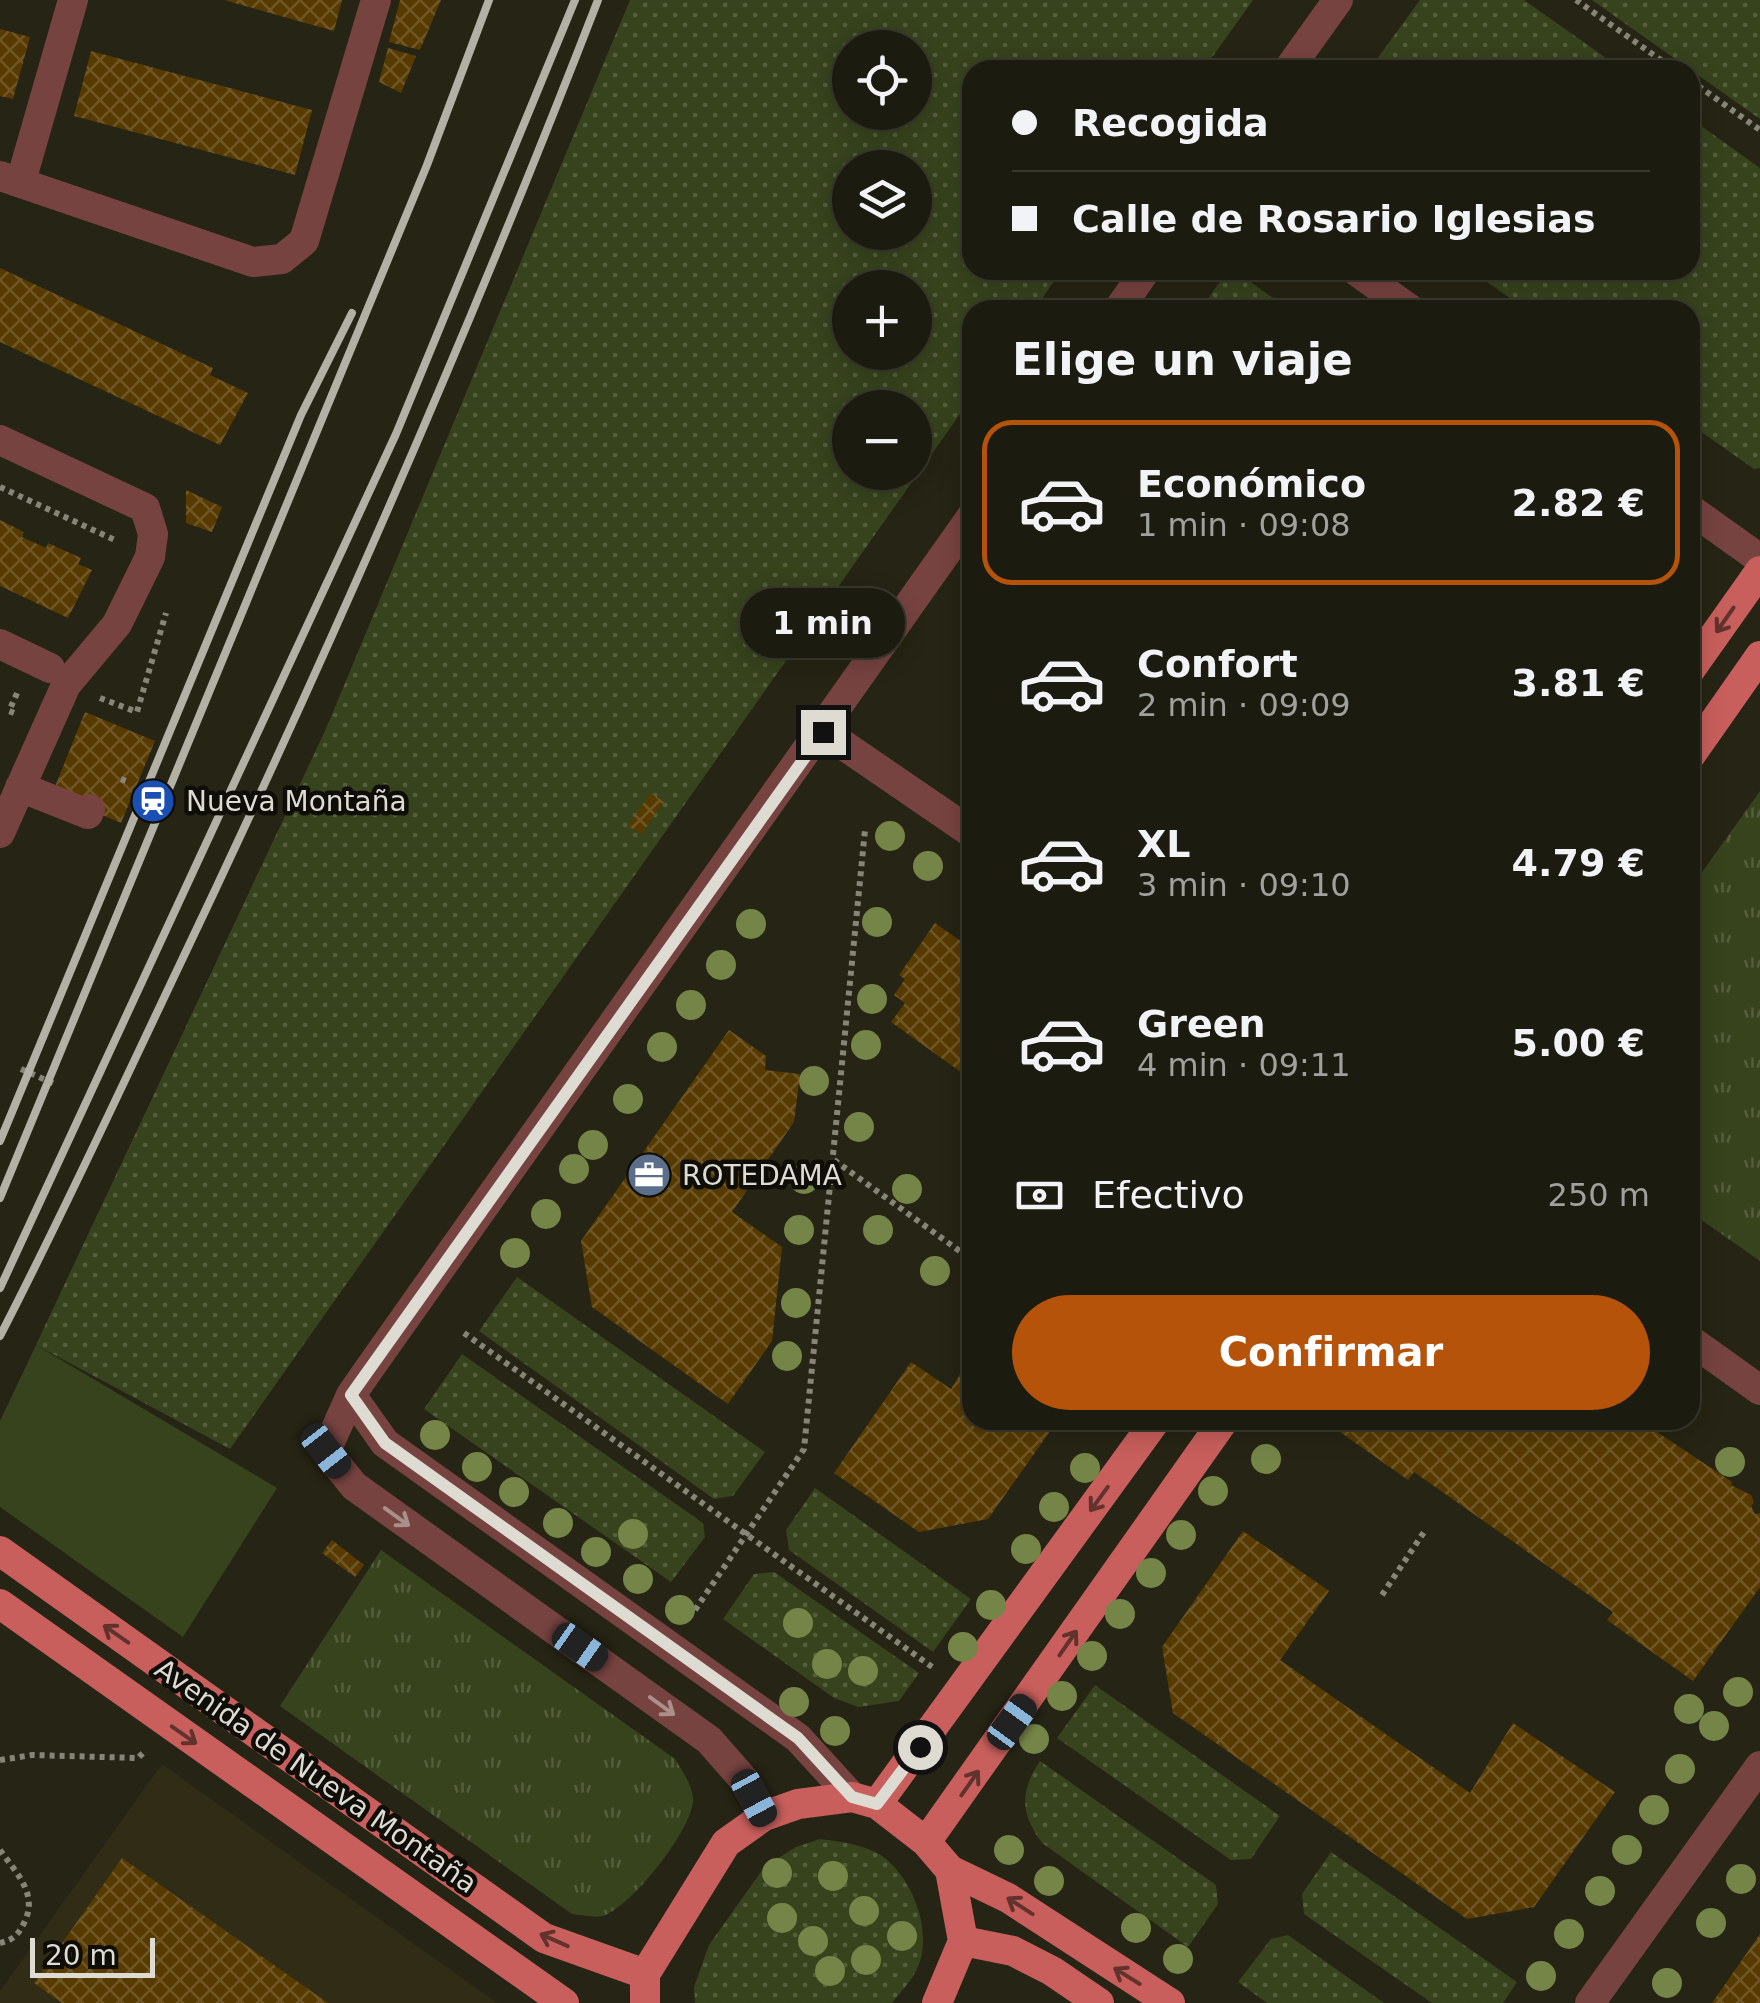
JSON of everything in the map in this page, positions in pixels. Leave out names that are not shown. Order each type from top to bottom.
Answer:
[{"type":"main road","points":[[1700,656],[1760,570]]},
{"type":"main road","points":[[1700,742],[1760,656]]},
{"type":"main road","points":[[864,1800],[1148,1430]]},
{"type":"main road","points":[[926,1842],[1217,1430]]},
{"type":"main road","name":"Avenida de Nueva Montaña","points":[[0,1551],[544,1938],[645,1988]]},
{"type":"main road","name":"Avenida de Nueva Montaña","points":[[0,1604],[564,2003]]},
{"type":"main road","points":[[645,1988],[726,1843],[764,1816],[798,1804],[864,1800],[926,1842],[950,1870],[1008,1898],[1170,2003]]},
{"type":"main road","points":[[937,2003],[963,1941],[950,1870]]},
{"type":"main road","points":[[963,1941],[1013,1951],[1052,1971],[1099,2003]]},
{"type":"street","points":[[73,0],[10,179],[253,262],[282,259],[304,241],[376,0]]},
{"type":"street","points":[[1295,60],[1338,0]]},
{"type":"street","points":[[1369,280],[1397,300]]},
{"type":"street","points":[[0,440],[145,508],[153,534],[150,557],[116,624],[66,686],[0,833]]},
{"type":"street","points":[[1700,516],[1760,559]]},
{"type":"street","points":[[764,1816],[744,1780],[709,1740],[354,1486],[326,1451],[351,1395],[962,530]]},
{"type":"street","points":[[0,644],[50,668]]},
{"type":"street","points":[[823,732],[962,826]]},
{"type":"street","points":[[20,787],[88,814],[90,809]]},
{"type":"street","points":[[1700,1347],[1760,1390]]},
{"type":"street","points":[[351,1395],[385,1443],[798,1738],[864,1800]]},
{"type":"street","points":[[1590,2003],[1760,1766]]},
{"type":"path","points":[[1576,0],[1661,60]]},
{"type":"path","points":[[1700,87],[1760,130]]},
{"type":"path","points":[[0,486],[150,557]]},
{"type":"path","points":[[9,711],[22,682]]},
{"type":"path","points":[[694,1610],[804,1450],[864,830]]},
{"type":"path","points":[[21,1069],[58,1085]]},
{"type":"path","points":[[833,1159],[962,1253]]},
{"type":"path","points":[[464,1334],[936,1669]]},
{"type":"path","points":[[1382,1595],[1424,1532]]},
{"type":"path","points":[[0,1760],[32,1755],[138,1758],[171,1726]]},
{"type":"path","points":[[0,1850],[30,1894],[29,1912],[21,1929],[12,1940],[0,1943]]},
{"type":"shaded area","points":[[162,1764],[497,2003],[0,2003],[0,1991]]},
{"type":"green space","points":[[630,0],[1253,0],[1210,60],[962,60],[962,280],[1055,280],[1041,300],[962,300],[962,411],[932,454],[932,390],[832,390],[832,490],[906,490],[230,1449],[36,1345],[325,731]]},
{"type":"green space","points":[[1420,0],[1524,0],[1609,60],[1376,60]]},
{"type":"green space","points":[[1592,0],[1760,0],[1760,119],[1700,76],[1700,60],[1677,60]]},
{"type":"green space","points":[[1700,125],[1760,168],[1760,468],[1754,469],[1700,431],[1700,300],[1513,300],[1484,280],[1700,280]]},
{"type":"green space","points":[[1221,280],[1248,280],[1276,300],[1207,300]]},
{"type":"green space","points":[[1760,791],[1760,1261],[1700,1219],[1700,875]]},
{"type":"green space","points":[[517,1277],[765,1452],[733,1496],[714,1499],[479,1331]]},
{"type":"green space","points":[[36,1345],[277,1488],[183,1637],[0,1507],[0,1421]]},
{"type":"green space","points":[[462,1354],[703,1523],[705,1537],[671,1582],[424,1409]]},
{"type":"green space","points":[[815,1488],[971,1599],[933,1652],[789,1550],[786,1530]]},
{"type":"green space","points":[[381,1550],[675,1759],[692,1791],[689,1815],[657,1867],[615,1910],[599,1917],[572,1914],[280,1706]]},
{"type":"green space","points":[[774,1572],[919,1673],[899,1701],[858,1707],[834,1698],[723,1619],[754,1574]]},
{"type":"green space","points":[[1095,1685],[1280,1816],[1251,1859],[1231,1860],[1057,1738]]},
{"type":"green space","points":[[1040,1761],[1216,1885],[1218,1904],[1188,1947],[1042,1843],[1025,1803],[1028,1783]]},
{"type":"green space","points":[[820,1839],[875,1852],[903,1878],[918,1908],[923,1941],[916,1971],[908,1983],[892,2003],[695,2003],[694,1987],[709,1945],[765,1866],[796,1847]]},
{"type":"green space","points":[[1331,1852],[1517,1982],[1503,2003],[1432,2003],[1304,1914],[1302,1894]]},
{"type":"green space","points":[[1288,1935],[1384,2003],[1267,2003],[1238,1982],[1271,1939]]},
{"type":"building","points":[[224,0],[342,0],[334,31]]},
{"type":"building","points":[[400,0],[441,0],[420,50],[389,42]]},
{"type":"building","points":[[0,29],[30,37],[13,99],[0,96]]},
{"type":"building","points":[[388,48],[416,56],[401,93],[379,82]]},
{"type":"building","points":[[91,51],[312,110],[295,175],[74,116]]},
{"type":"building","points":[[0,268],[213,368],[210,375],[248,393],[220,445],[0,342]]},
{"type":"building","points":[[186,490],[222,507],[212,532],[186,523]]},
{"type":"building","points":[[0,520],[24,532],[22,537],[46,548],[48,543],[81,558],[78,564],[92,570],[68,618],[0,586]]},
{"type":"building","name":"Nueva Montaña","points":[[85,712],[155,741],[121,823],[52,794]]},
{"type":"building","points":[[651,793],[664,802],[641,834],[628,826]]},
{"type":"building","points":[[935,923],[962,942],[962,1073],[891,1022],[905,1003],[894,995],[905,979],[899,975]]},
{"type":"building","points":[[729,1030],[766,1056],[765,1070],[800,1074],[794,1122],[732,1212],[782,1247],[772,1341],[728,1404],[592,1307],[581,1241]]},
{"type":"building","points":[[911,1362],[951,1389],[962,1371],[962,1430],[1051,1430],[988,1519],[919,1532],[834,1473]]},
{"type":"building","points":[[1337,1430],[1654,1430],[1751,1495],[1755,1514],[1760,1513],[1760,1587],[1693,1681],[1607,1620],[1613,1612],[1414,1472],[1408,1480]]},
{"type":"building","points":[[1243,1531],[1329,1591],[1280,1660],[1470,1793],[1513,1723],[1615,1792],[1534,1907],[1467,1919],[1173,1713],[1162,1647]]},
{"type":"building","points":[[332,1540],[364,1565],[355,1577],[322,1553]]},
{"type":"building","points":[[122,1858],[328,2003],[62,2003],[34,1983]]},
{"type":"building","points":[[1760,1934],[1760,2003],[1712,2003]]},
{"type":"railway","points":[[0,1198],[427,165],[489,0]]},
{"type":"railway","points":[[0,1288],[396,434],[575,0]]},
{"type":"railway","points":[[0,1336],[108,1116],[340,618],[499,249],[598,0]]},
{"type":"railway","points":[[0,1141],[301,415],[352,313]]},
{"type":"place","name":"Nueva Montaña","points":[[153,801]]},
{"type":"place","name":"ROTEDAMA","points":[[649,1175]]},
{"type":"route","points":[[823,732],[351,1395],[385,1443],[798,1738],[852,1797],[877,1804],[920,1747]]}]
